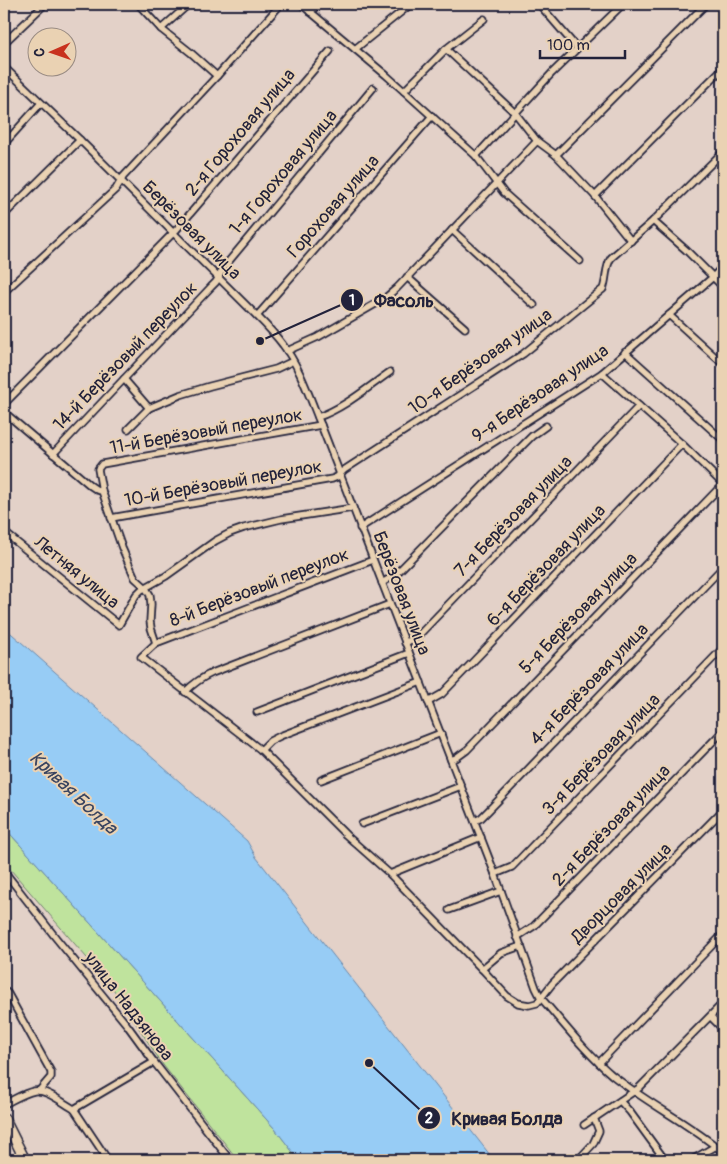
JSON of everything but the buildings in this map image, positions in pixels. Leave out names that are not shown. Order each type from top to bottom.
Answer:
[{"type":"main road","points":[[4,1118],[25,1160]]},
{"type":"street","points":[[4,43],[45,4]]},
{"type":"street","points":[[138,4],[160,29],[217,76]]},
{"type":"street","points":[[160,29],[189,4]]},
{"type":"street","points":[[4,292],[116,189],[123,177],[281,4]]},
{"type":"street","points":[[301,4],[356,49],[476,156],[504,193],[580,261]]},
{"type":"street","points":[[310,12],[320,4]]},
{"type":"street","points":[[356,49],[411,4]]},
{"type":"street","points":[[539,4],[577,48]]},
{"type":"street","points":[[476,156],[552,73],[623,4]]},
{"type":"street","points":[[556,155],[706,4]]},
{"type":"street","points":[[404,91],[446,49],[484,19]]},
{"type":"street","points":[[446,49],[516,114],[537,140],[556,155],[595,196],[631,241]]},
{"type":"street","name":"2-я Гороховая улица","points":[[4,404],[174,232],[330,51]]},
{"type":"street","name":"Берёзовая улица","points":[[4,67],[174,232],[283,344],[305,386],[318,417],[481,837],[520,946],[541,998],[599,1063],[635,1092],[723,1152]]},
{"type":"street","points":[[595,196],[723,68]]},
{"type":"street","name":"1-я Гороховая улица","points":[[218,278],[224,267],[373,88]]},
{"type":"street","points":[[4,144],[41,104]]},
{"type":"street","name":"Гороховая улица","points":[[257,316],[432,116]]},
{"type":"street","points":[[4,216],[80,140]]},
{"type":"street","points":[[287,351],[318,337],[384,299],[497,184],[537,140]]},
{"type":"street","name":"10-я Берёзовая улица","points":[[340,475],[344,470],[523,354],[603,289],[606,283],[608,262],[611,258],[653,221],[723,152]]},
{"type":"street","points":[[653,221],[686,250],[723,287]]},
{"type":"street","points":[[452,230],[534,305]]},
{"type":"street","name":"9-я Берёзовая улица","points":[[360,528],[602,373],[713,278],[723,266]]},
{"type":"street","points":[[407,277],[465,328]]},
{"type":"street","name":"14-й Берёзовый переулок","points":[[53,454],[218,278]]},
{"type":"street","points":[[669,315],[723,364]]},
{"type":"street","points":[[625,352],[723,440]]},
{"type":"street","points":[[128,428],[149,408],[195,390],[276,369],[293,361]]},
{"type":"street","points":[[318,417],[347,402],[390,372]]},
{"type":"street","points":[[602,373],[682,444],[723,484]]},
{"type":"street","points":[[124,380],[149,408]]},
{"type":"street","name":"7-я Берёзовая улица","points":[[406,642],[418,636],[639,406]]},
{"type":"street","points":[[4,412],[91,486],[102,491],[130,568],[135,578],[145,587],[150,595],[151,628],[156,643],[141,657],[261,750],[346,835],[390,874],[507,996],[518,1003],[529,1004],[537,1003],[541,998]]},
{"type":"street","name":"11-й Берёзовый переулок","points":[[102,491],[98,469],[102,464],[321,426]]},
{"type":"street","points":[[382,582],[395,575],[532,436],[546,426]]},
{"type":"street","name":"6-я Берёзовая улица","points":[[428,702],[442,694],[682,444]]},
{"type":"street","name":"10-й Берёзовый переулок","points":[[111,518],[332,479],[340,475]]},
{"type":"street","name":"5-я Берёзовая улица","points":[[451,760],[467,750],[723,484]]},
{"type":"street","points":[[145,587],[166,576],[214,541],[230,533],[281,519],[353,508]]},
{"type":"street","name":"Летняя улица","points":[[4,532],[119,625],[136,595],[145,587]]},
{"type":"street","name":"8-й Берёзовый переулок","points":[[156,643],[373,560]]},
{"type":"street","name":"4-я Берёзовая улица","points":[[474,821],[495,804],[723,567]]},
{"type":"street","points":[[185,692],[202,678],[212,673],[390,604]]},
{"type":"street","name":"3-я Берёзовая улица","points":[[495,874],[512,867],[723,648]]},
{"type":"street","points":[[257,712],[409,653]]},
{"type":"street","points":[[261,750],[270,741],[280,736],[420,682]]},
{"type":"street","name":"2-я Берёзовая улица","points":[[517,937],[534,926],[723,731]]},
{"type":"street","points":[[321,780],[440,733]]},
{"type":"street","points":[[362,824],[461,786]]},
{"type":"street","name":"Дворцовая улица","points":[[541,998],[552,984],[723,810]]},
{"type":"street","points":[[390,874],[481,837]]},
{"type":"street","name":"улица Надзянова","points":[[4,871],[127,1025],[230,1160]]},
{"type":"street","points":[[449,910],[501,891]]},
{"type":"street","points":[[599,1063],[723,934]]},
{"type":"street","points":[[482,969],[501,953],[520,946]]},
{"type":"street","points":[[4,990],[51,1072],[51,1077],[39,1090]]},
{"type":"street","points":[[584,1126],[620,1100],[635,1092],[723,1003]]},
{"type":"street","points":[[711,1017],[723,1028]]},
{"type":"street","points":[[74,1109],[154,1062]]},
{"type":"street","points":[[4,1104],[32,1091],[39,1090],[47,1093],[74,1109],[108,1160]]},
{"type":"street","points":[[620,1100],[665,1160]]},
{"type":"street","points":[[578,1160],[593,1144],[599,1130],[594,1118]]},
{"type":"street","points":[[692,1160],[716,1146]]},
{"type":"green space","points":[[4,827],[275,1129],[299,1160],[238,1160],[163,1065],[112,987],[4,862]]},
{"type":"water","points":[[4,627],[247,841],[256,857],[494,1160],[299,1160],[275,1129],[4,827]]},
{"type":"place","name":"Фасоль","points":[[260,341]]},
{"type":"place","name":"Кривая Болда","points":[[369,1063]]}]
